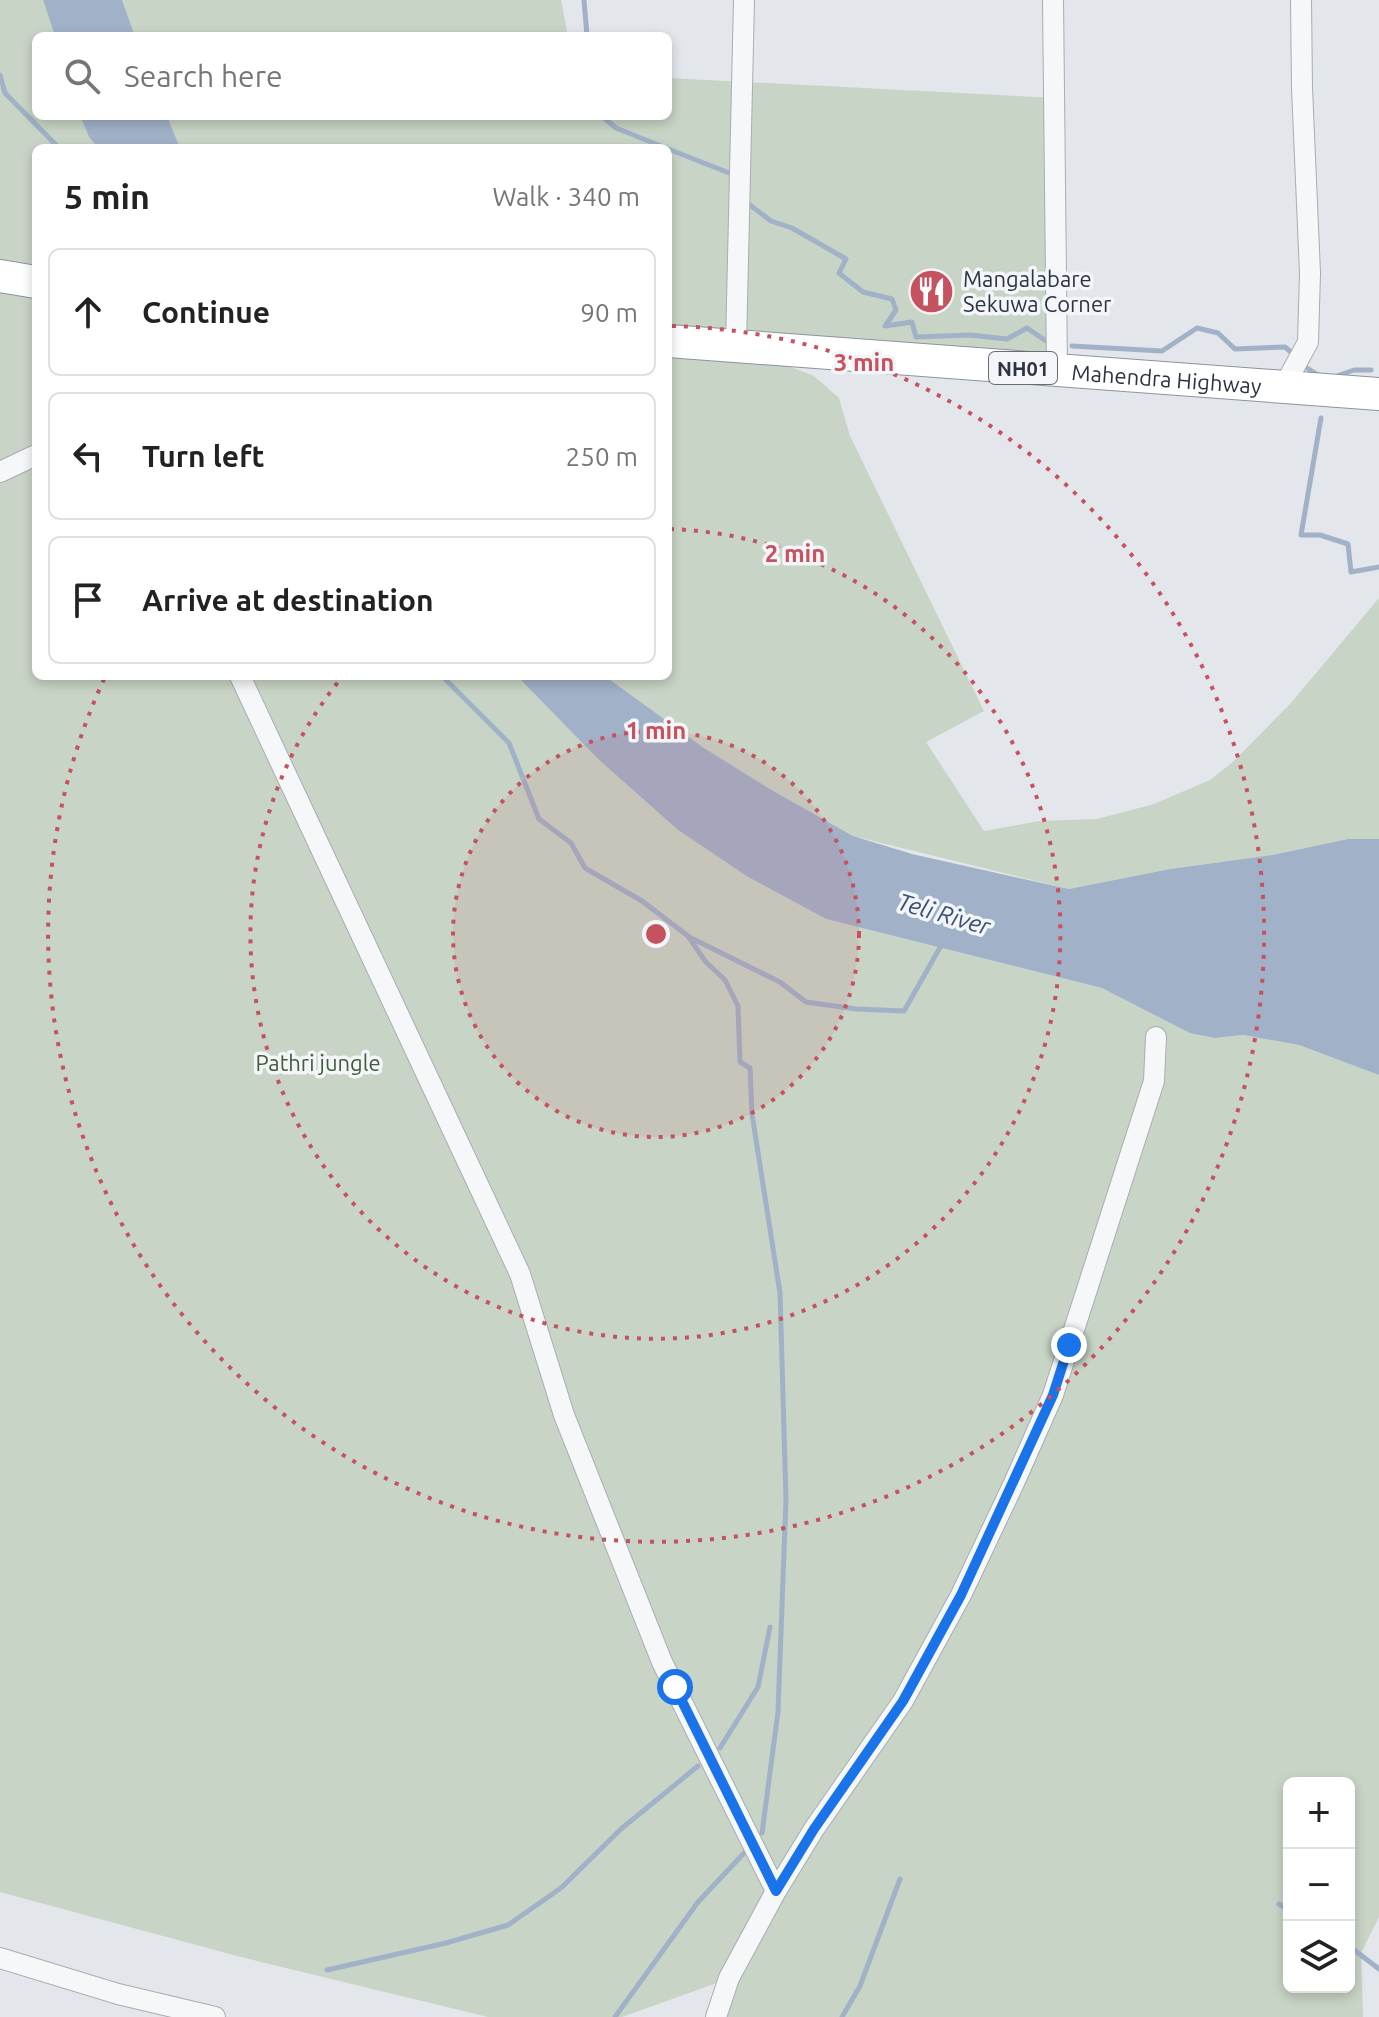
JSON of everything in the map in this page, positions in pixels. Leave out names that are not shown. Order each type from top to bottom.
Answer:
[{"type":"highway","points":[[0,276],[32,281]]},
{"type":"highway","name":"Mahendra Highway","points":[[672,341],[1379,394]]},
{"type":"street","points":[[736,346],[744,0]]},
{"type":"street","points":[[1053,0],[1057,370]]},
{"type":"street","points":[[1283,388],[1308,342],[1310,273],[1301,0]]},
{"type":"street","points":[[0,472],[32,457]]},
{"type":"street","points":[[242,680],[520,1274],[564,1415],[662,1662],[776,1891]]},
{"type":"street","points":[[716,2017],[729,1978],[776,1891],[814,1829],[903,1701],[961,1595],[1014,1483],[1053,1395],[1150,1095],[1154,1081],[1156,1037]]},
{"type":"street","points":[[0,1958],[118,1994],[215,2017]]},
{"type":"green space","name":"Pathri jungle","points":[[0,0],[43,0],[54,32],[32,32],[32,120],[82,120],[95,144],[32,144],[32,680],[521,680],[598,759],[678,830],[748,877],[826,919],[1102,988],[1216,1038],[1243,1035],[1299,1045],[1379,1075],[1379,1917],[1361,1953],[1363,2017],[716,2017],[728,1979],[622,2017],[488,2017],[237,1956],[0,1892]]},
{"type":"green space","points":[[122,0],[561,0],[567,32],[134,32]]},
{"type":"green space","points":[[672,78],[1056,98],[1057,370],[739,347],[814,376],[839,398],[850,436],[984,711],[926,742],[984,831],[1040,821],[1097,819],[1154,804],[1210,780],[1233,762],[1291,703],[1379,598],[1379,839],[1348,839],[1069,889],[853,836],[770,789],[704,748],[610,680],[672,680],[672,144],[178,144],[169,120],[672,120]]},
{"type":"water","points":[[43,0],[122,0],[134,32],[54,32]]},
{"type":"water","points":[[82,120],[169,120],[178,144],[95,144]]},
{"type":"water","name":"Teli River","points":[[521,680],[610,680],[704,748],[853,836],[912,854],[1069,889],[1348,839],[1379,839],[1379,1075],[1299,1045],[1243,1035],[1215,1038],[1190,1033],[1102,988],[826,919],[748,877],[678,830],[598,759]]},
{"type":"waterway","points":[[584,0],[587,32]]},
{"type":"waterway","points":[[0,75],[5,93],[55,144]]},
{"type":"waterway","points":[[607,120],[616,128],[656,144]]},
{"type":"waterway","points":[[672,151],[732,174],[732,177]]},
{"type":"waterway","points":[[750,205],[771,221],[792,228],[846,259],[839,273],[863,292],[892,299],[896,310],[885,326],[912,322],[916,337],[970,335],[1007,339],[1027,328],[1046,341]]},
{"type":"waterway","points":[[1072,346],[1162,351],[1197,328],[1218,333],[1235,349],[1285,347],[1292,353]]},
{"type":"waterway","points":[[1307,368],[1321,377]]},
{"type":"waterway","points":[[1337,376],[1354,370],[1371,370]]},
{"type":"waterway","points":[[1321,418],[1301,535],[1320,535],[1348,544],[1351,572],[1379,567]]},
{"type":"waterway","points":[[446,680],[509,743],[539,819],[571,843],[585,868],[642,901],[688,936],[705,961],[725,980],[738,1006],[740,1062],[750,1068],[752,1114],[780,1293],[786,1499],[778,1712],[762,1833]]},
{"type":"waterway","points":[[689,937],[780,982],[806,1002],[904,1011],[942,944]]},
{"type":"waterway","points":[[720,1748],[758,1687],[770,1627]]},
{"type":"waterway","points":[[327,1970],[446,1943],[508,1925],[561,1888],[621,1829],[698,1766]]},
{"type":"waterway","points":[[615,2017],[698,1902],[747,1850]]},
{"type":"waterway","points":[[842,2017],[860,1986],[900,1879]]},
{"type":"waterway","points":[[1279,1904],[1283,1906]]},
{"type":"waterway","points":[[1355,1951],[1379,1969]]},
{"type":"place","name":"Mangalabare Sekuwa Corner","points":[[932,291]]},
{"type":"route","points":[[675,1687],[776,1891],[814,1829],[903,1701],[961,1595],[1053,1395],[1069,1345]]}]
